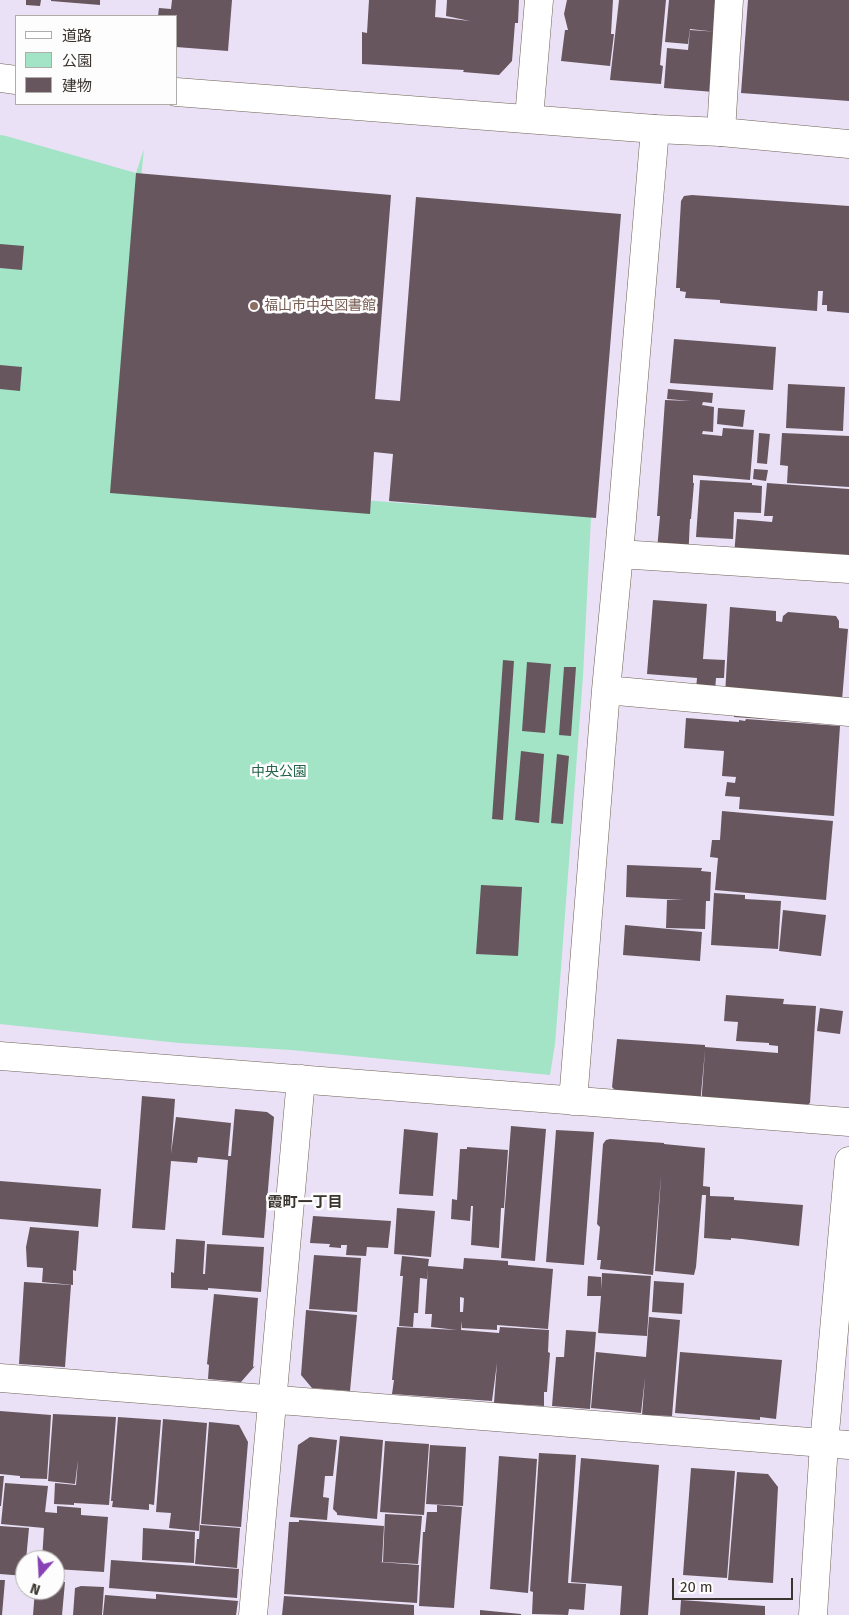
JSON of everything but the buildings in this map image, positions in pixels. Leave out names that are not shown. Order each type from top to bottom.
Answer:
[{"type":"street","points":[[529,118],[539,0]]},
{"type":"street","points":[[721,132],[729,0]]},
{"type":"street","points":[[0,78],[15,80]]},
{"type":"street","points":[[178,92],[654,129],[721,132],[849,144]]},
{"type":"street","points":[[573,1101],[654,129]]},
{"type":"street","points":[[619,554],[849,569]]},
{"type":"street","points":[[606,690],[849,712]]},
{"type":"street","points":[[0,1056],[849,1122]]},
{"type":"street","points":[[253,1615],[301,1079]]},
{"type":"street","points":[[813,1615],[837,1444],[849,1161]]},
{"type":"street","points":[[0,1378],[272,1401],[837,1444]]},
{"type":"shaded area","points":[[0,0],[849,0],[849,1615],[0,1615]]},
{"type":"green space","name":"中央公園","points":[[0,135],[136,173],[144,149],[135,238],[240,491],[591,517],[583,676],[555,1044],[550,1075],[291,1050],[179,1043],[0,1024]]},
{"type":"place","name":"福山市中央図書館","points":[[254,306]]},
{"type":"district","name":"霞町一丁目","points":[[305,1203]]}]
